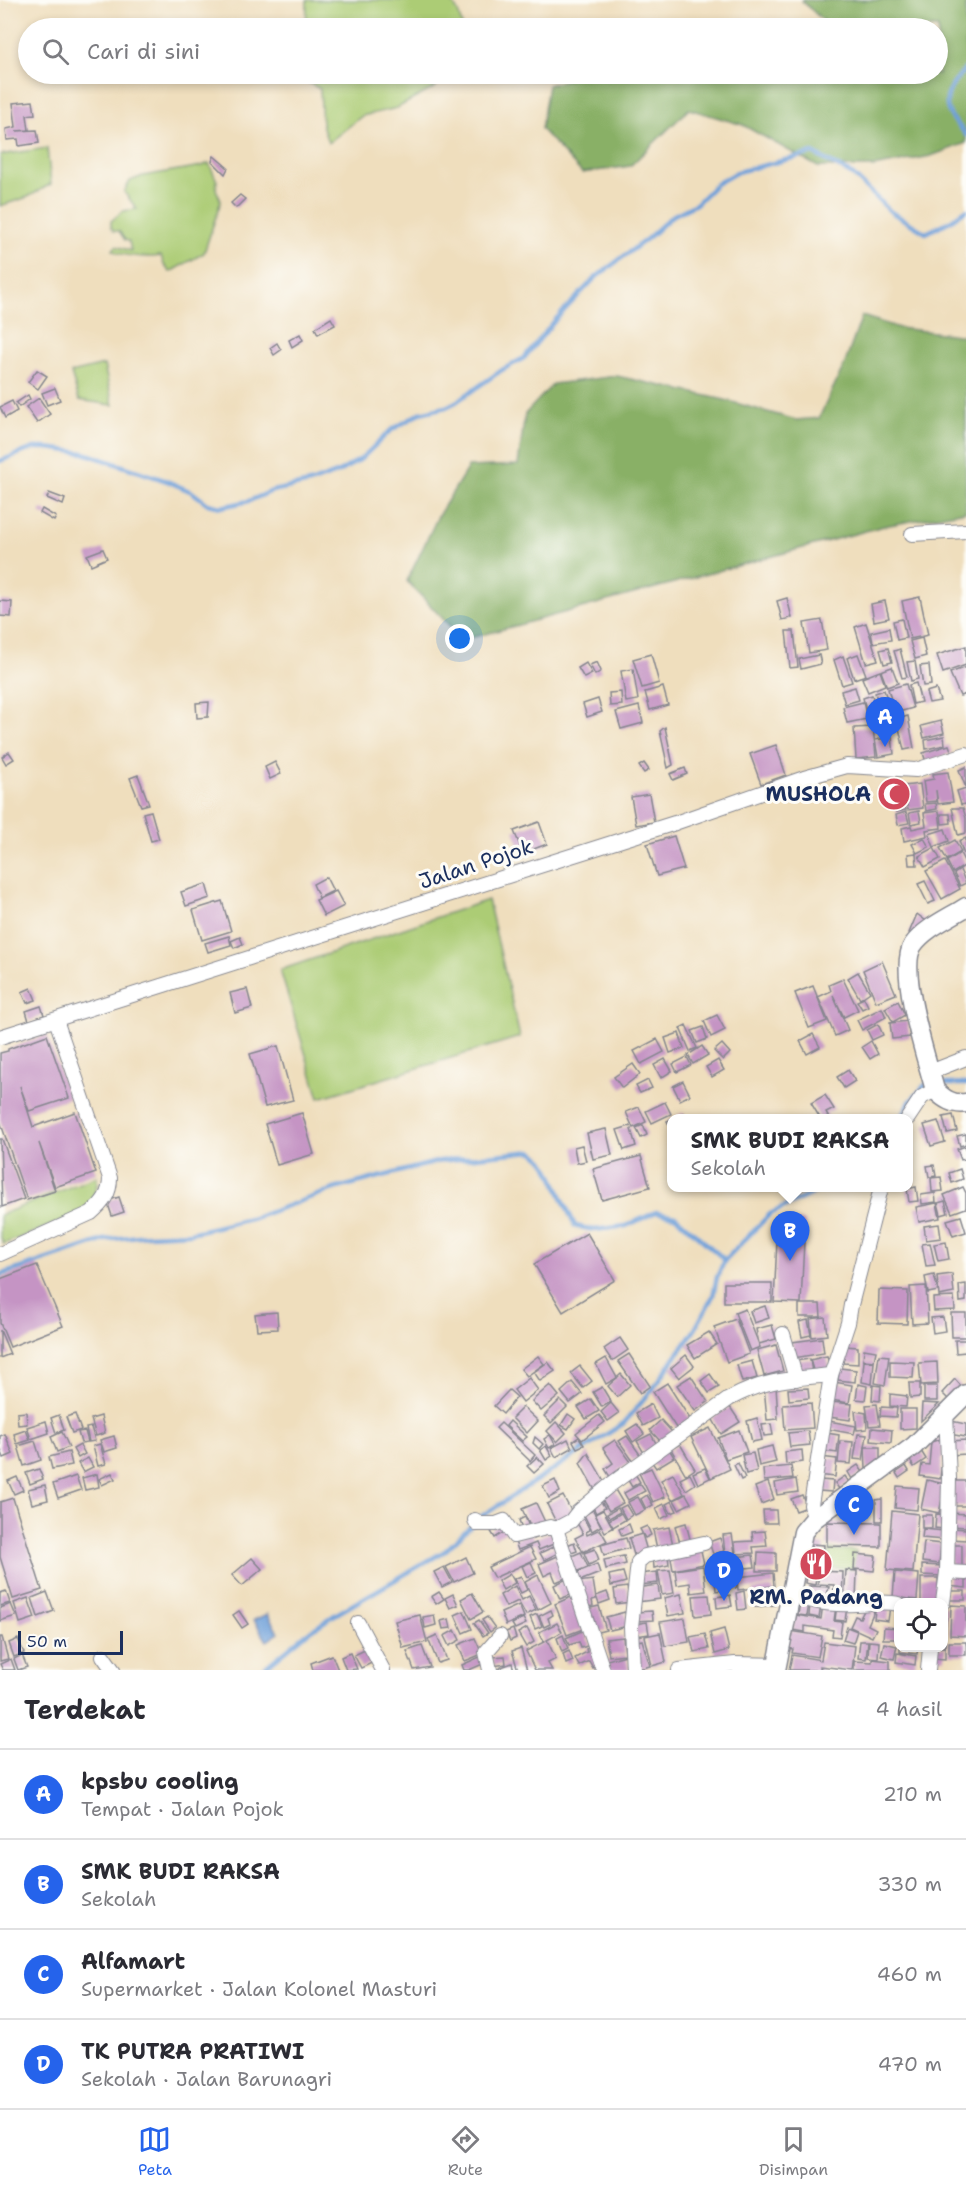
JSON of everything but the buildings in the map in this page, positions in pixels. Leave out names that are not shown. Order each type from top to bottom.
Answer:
[{"type":"main road","points":[[966,907],[922,934],[912,946],[909,954],[908,984],[933,1081],[944,1099],[958,1104],[966,1103]]},
{"type":"main road","points":[[776,1667],[803,1532],[814,1519],[914,1446],[966,1394]]},
{"type":"street","points":[[912,534],[966,531]]},
{"type":"street","name":"Jalan Pojok","points":[[0,1037],[675,823],[804,778],[847,766],[916,770],[966,753]]},
{"type":"street","points":[[0,1254],[91,1213],[100,1205],[110,1189],[110,1178],[56,1020]]},
{"type":"street","points":[[911,1114],[933,1081],[966,1058]]},
{"type":"street","points":[[814,1519],[811,1505],[831,1375],[848,1323],[850,1305],[880,1192]]},
{"type":"street","points":[[783,1334],[796,1379]]},
{"type":"street","points":[[474,1520],[477,1524],[496,1524],[504,1521],[514,1536],[550,1527],[556,1529],[571,1521],[578,1512],[610,1485],[729,1398],[769,1382],[831,1375]]},
{"type":"street","points":[[944,1598],[947,1572],[949,1478],[946,1414]]},
{"type":"street","points":[[556,1529],[603,1670]]},
{"type":"street","points":[[633,1670],[631,1627],[638,1562],[645,1556],[704,1543]]},
{"type":"street","points":[[947,1572],[966,1573]]},
{"type":"street","points":[[790,1593],[803,1600],[827,1603],[894,1603]]},
{"type":"street","points":[[358,1623],[383,1670]]},
{"type":"street","points":[[490,1670],[486,1652],[500,1636]]},
{"type":"street","points":[[928,1670],[930,1652]]},
{"type":"street","points":[[103,1656],[113,1670]]},
{"type":"street","points":[[680,1670],[735,1664],[776,1667]]},
{"type":"green space","points":[[307,0],[451,0],[460,18],[306,18]]},
{"type":"green space","points":[[966,0],[966,143],[931,156],[873,167],[818,167],[743,125],[689,109],[630,166],[582,173],[541,129],[548,85],[551,84],[948,84],[948,18],[820,18],[802,1]]},
{"type":"green space","points":[[311,84],[437,84],[436,87],[397,108],[362,116],[328,143],[322,124],[320,89]]},
{"type":"green space","points":[[47,148],[51,184],[28,197],[0,206],[0,155]]},
{"type":"green space","points":[[209,163],[217,181],[216,189],[221,201],[204,253],[170,272],[161,256],[129,256],[113,250],[116,246],[131,251],[129,241],[111,227],[111,221],[123,211],[137,209],[124,192],[130,181],[143,176]]},
{"type":"green space","points":[[862,316],[899,328],[966,336],[966,511],[884,526],[463,640],[407,581],[438,516],[468,467],[518,465],[525,414],[553,384],[617,376],[725,400],[796,420],[819,418],[845,363]]},
{"type":"green space","points":[[104,365],[113,405],[79,400],[71,373]]},
{"type":"green space","points":[[488,900],[520,1037],[319,1098],[280,970]]},
{"type":"green space","points":[[97,1176],[97,1186],[88,1211],[4,1244],[0,1236],[0,1215]]},
{"type":"green space","points":[[829,1549],[856,1551],[854,1569],[828,1568]]},
{"type":"water","points":[[267,1614],[279,1633],[267,1641],[254,1620]]},
{"type":"waterway","points":[[966,68],[952,86],[947,98],[949,112],[966,135]]},
{"type":"waterway","points":[[0,461],[34,448],[84,453],[167,481],[192,492],[208,504],[221,507],[249,501],[272,491],[310,483],[339,472],[361,459],[390,431],[420,413],[446,407],[456,402],[502,370],[524,358],[557,318],[595,278],[648,238],[672,216],[696,204],[716,184],[737,172],[813,153],[853,175],[891,212],[926,233],[966,210]]},
{"type":"waterway","points":[[938,1084],[966,1084]]},
{"type":"waterway","points":[[903,1114],[909,1103],[925,1085],[929,1085]]},
{"type":"waterway","points":[[0,1275],[104,1240],[190,1233],[254,1218],[334,1189],[440,1161],[532,1151],[543,1160],[550,1171],[575,1226],[594,1230],[626,1226],[656,1212],[675,1216],[725,1260]]},
{"type":"waterway","points":[[262,1670],[306,1634],[445,1551],[479,1518],[624,1423],[652,1390],[694,1331],[713,1296],[717,1277],[725,1260],[770,1214],[816,1192]]},
{"type":"place","name":"kpsbu cooling","points":[[885,747]]},
{"type":"place","name":"MUSHOLA","points":[[894,794]]},
{"type":"place","name":"SMK BUDI RAKSA","points":[[790,1261]]},
{"type":"place","name":"Alfamart","points":[[854,1535]]},
{"type":"place","name":"RM. Padang","points":[[816,1564]]},
{"type":"place","name":"TK PUTRA PRATIWI","points":[[724,1601]]}]
